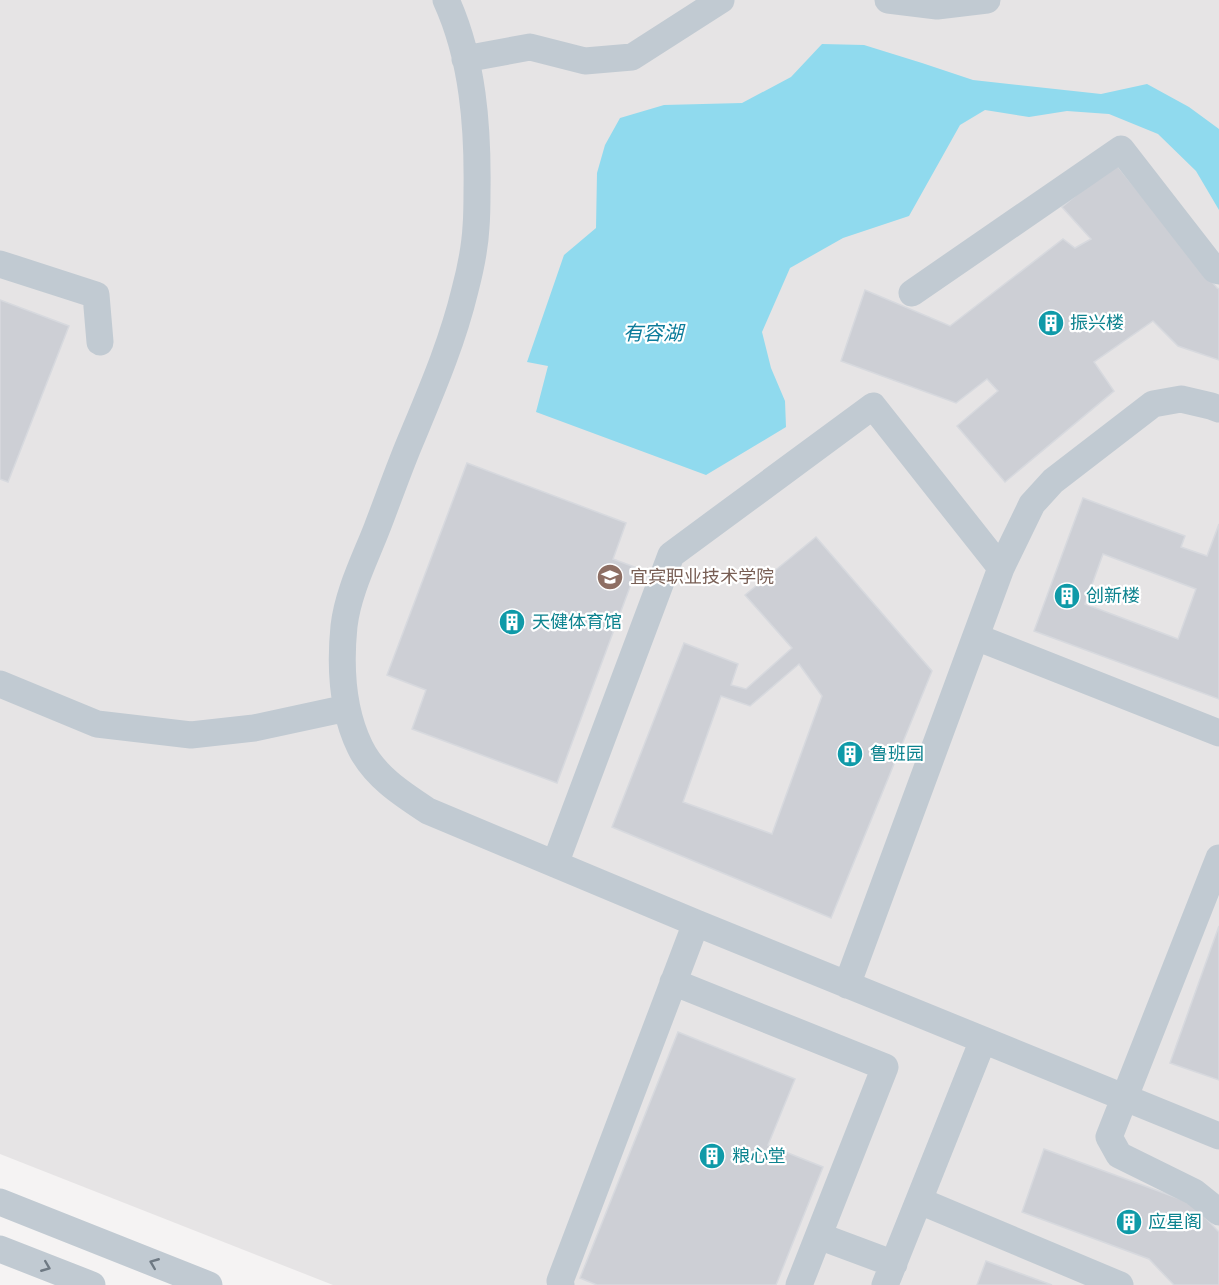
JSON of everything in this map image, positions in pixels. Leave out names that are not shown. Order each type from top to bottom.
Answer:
[{"type":"street","points":[[447,0],[465,59],[474,111],[477,169],[476,228],[465,290],[444,360],[404,456],[353,590],[345,625],[343,664],[347,708],[360,748],[379,774],[402,794],[428,811],[1219,1136]]},
{"type":"street","points":[[465,59],[530,47],[585,61],[632,57],[721,0]]},
{"type":"street","points":[[888,0],[936,6],[987,0]]},
{"type":"street","points":[[912,293],[1121,149],[1215,270],[1219,271]]},
{"type":"street","points":[[0,264],[96,295],[100,342]]},
{"type":"street","points":[[848,985],[1001,568],[1032,504],[1053,481],[1153,404],[1181,399],[1219,409]]},
{"type":"street","points":[[555,864],[671,555],[873,406],[1001,568]]},
{"type":"street","points":[[976,637],[1219,733]]},
{"type":"street","points":[[0,684],[97,724],[191,735],[255,728],[347,708]]},
{"type":"street","points":[[1219,858],[1109,1137],[1119,1155],[1194,1192],[1219,1212]]},
{"type":"street","points":[[561,1285],[560,1281],[696,923]]},
{"type":"street","points":[[674,982],[885,1067],[799,1285]]},
{"type":"street","points":[[819,1236],[890,1275],[983,1040]]},
{"type":"street","points":[[920,1201],[1119,1285]]},
{"type":"street","points":[[0,1202],[209,1285]]},
{"type":"street","points":[[0,1248],[92,1285]]},
{"type":"shaded area","name":"宜宾职业技术学院","points":[[0,0],[1219,0],[1219,1285],[333,1285],[0,1154]]},
{"type":"water","name":"有容湖","points":[[822,44],[864,45],[973,80],[1101,94],[1147,84],[1189,107],[1219,129],[1219,210],[1196,171],[1158,134],[1109,114],[1067,111],[1029,117],[985,110],[960,125],[909,216],[843,238],[790,268],[762,332],[771,368],[785,401],[786,427],[706,475],[536,412],[548,366],[527,362],[564,255],[596,228],[597,173],[605,145],[620,118],[664,105],[742,103],[791,77]]},
{"type":"building","name":"振兴楼","points":[[1115,163],[1219,289],[1219,360],[1178,346],[1153,321],[1094,362],[1114,391],[1005,482],[957,426],[998,391],[987,379],[956,403],[841,361],[865,290],[950,326],[1063,239],[1075,248],[1091,239],[1062,207]]},
{"type":"building","points":[[0,300],[69,326],[8,482],[0,479]]},
{"type":"building","name":"天健体育馆","points":[[467,463],[626,523],[613,559],[637,568],[557,783],[412,729],[426,690],[387,675]]},
{"type":"building","name":"创新楼","points":[[1083,498],[1185,536],[1181,547],[1207,556],[1219,524],[1219,699],[1034,631]],"holes":[[[1103,554],[1196,589],[1178,639],[1085,604]]]},
{"type":"building","name":"鲁班园","points":[[816,537],[932,671],[831,918],[612,827],[684,643],[738,664],[731,685],[746,689],[792,648],[745,595]],"holes":[[[799,664],[822,696],[772,834],[683,802],[721,696],[750,706]]]},
{"type":"building","points":[[1219,926],[1219,1080],[1170,1063]]},
{"type":"building","name":"粮心堂","points":[[678,1032],[795,1079],[768,1145],[823,1167],[776,1285],[597,1285],[580,1278]]},
{"type":"building","name":"应星阁","points":[[1044,1149],[1191,1203],[1219,1232],[1219,1285],[1174,1285],[1149,1259],[1022,1212]]},
{"type":"building","points":[[986,1261],[1052,1285],[977,1285]]},
{"type":"place","name":"振兴楼","points":[[1051,323]]},
{"type":"place","name":"宜宾职业技术学院","points":[[610,577]]},
{"type":"place","name":"创新楼","points":[[1067,596]]},
{"type":"place","name":"天健体育馆","points":[[512,622]]},
{"type":"place","name":"鲁班园","points":[[850,754]]},
{"type":"place","name":"粮心堂","points":[[712,1156]]},
{"type":"place","name":"应星阁","points":[[1129,1222]]}]
